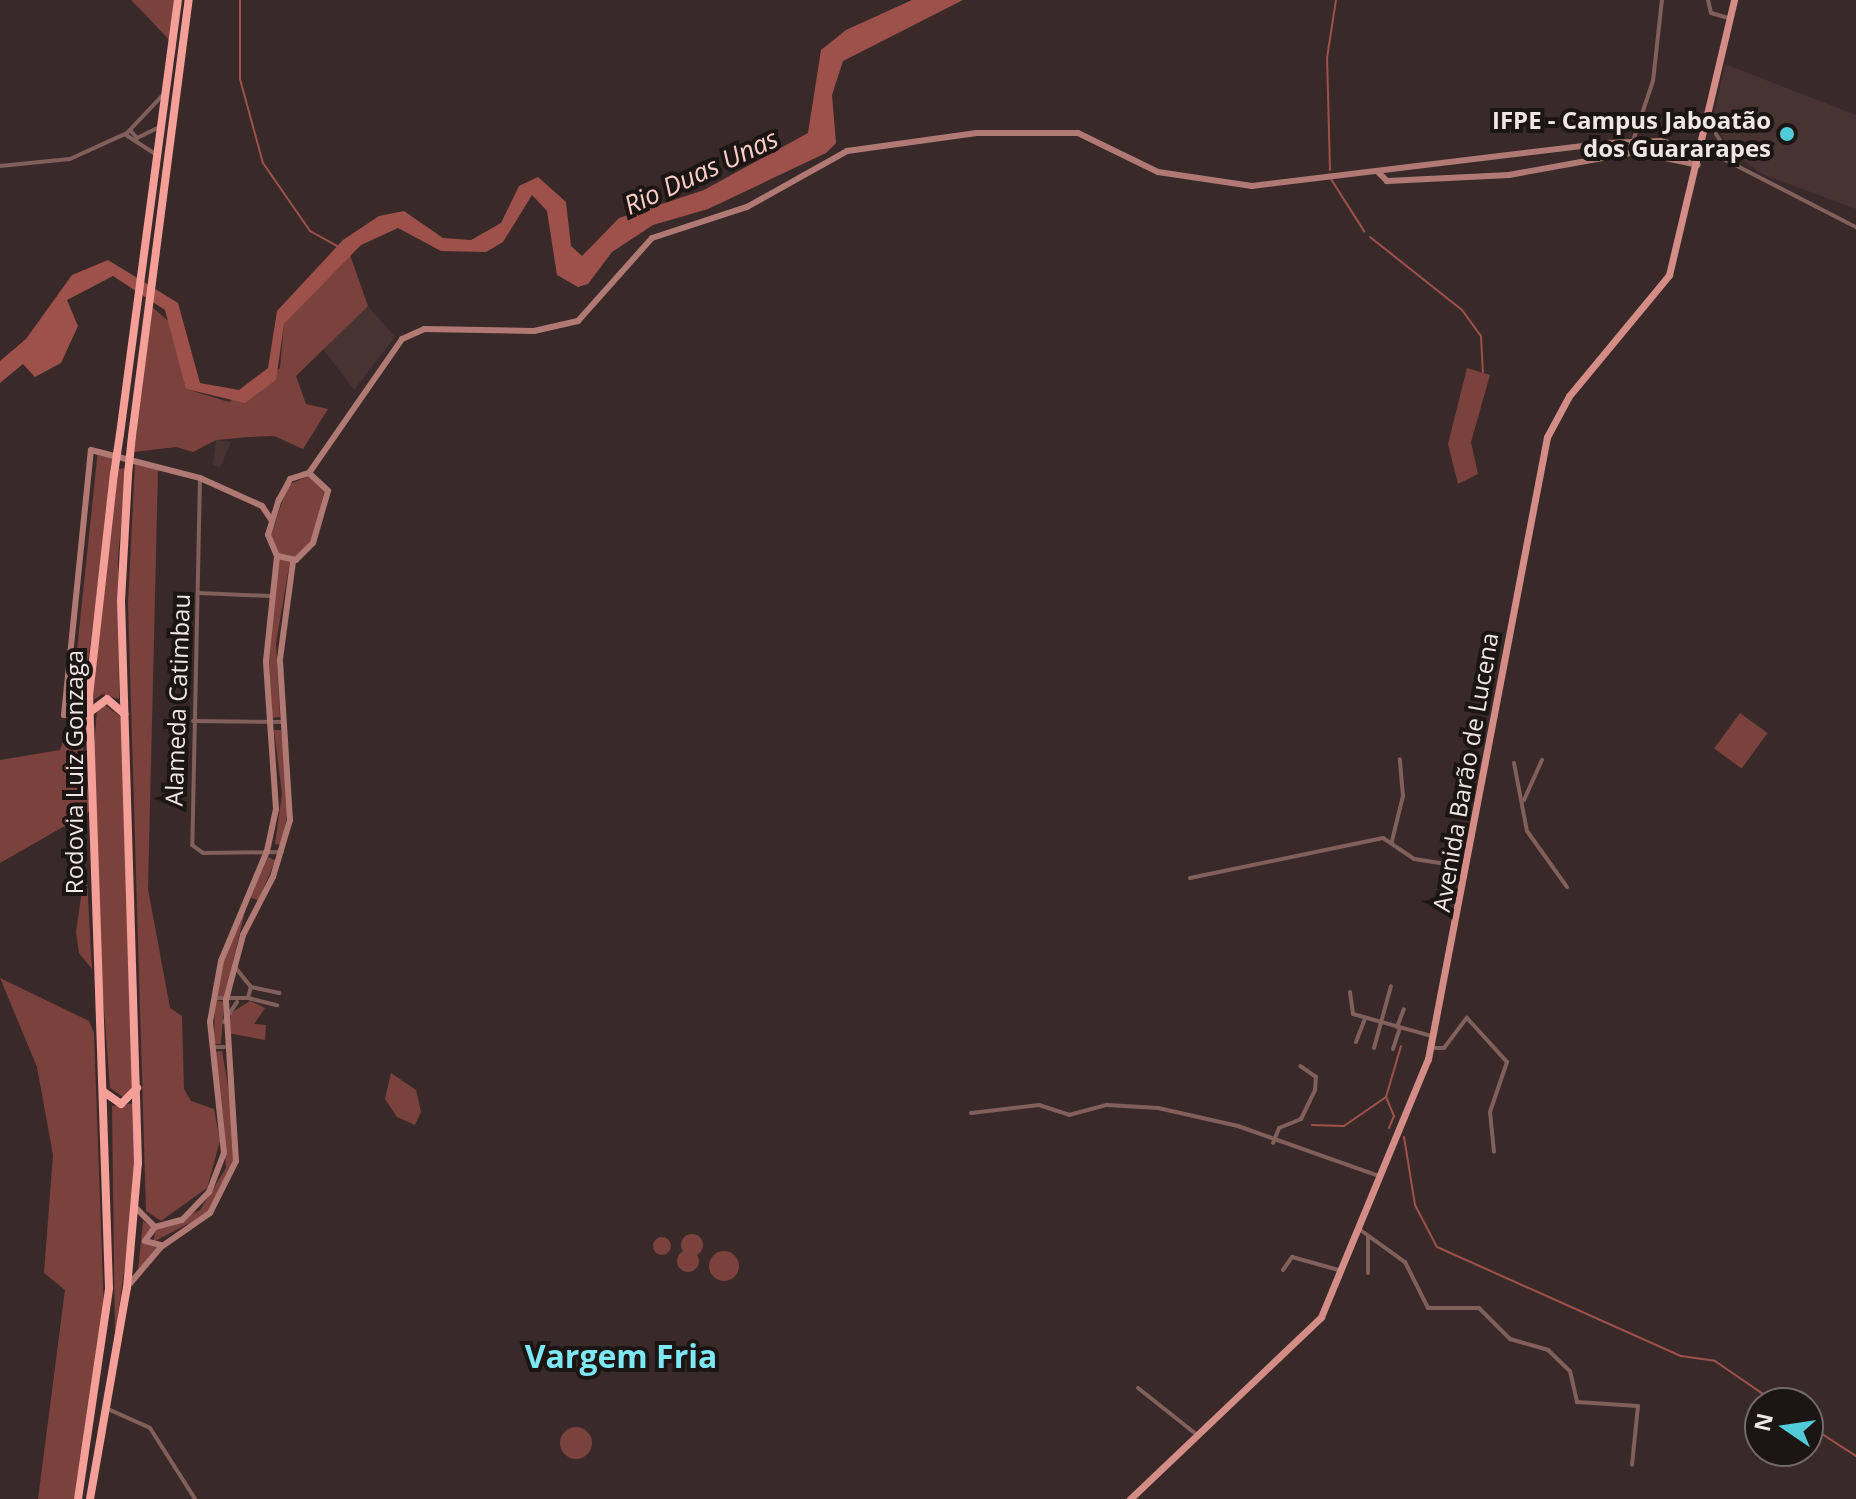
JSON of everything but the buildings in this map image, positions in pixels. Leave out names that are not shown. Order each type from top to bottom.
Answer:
[{"type":"highway","name":"Rodovia Luiz Gonzaga","points":[[90,1499],[127,1288],[136,1208],[139,1079],[121,566],[142,268],[178,0]]},
{"type":"highway","name":"Rodovia Luiz Gonzaga","points":[[78,1499],[108,1309],[89,696],[114,474],[140,323],[154,270],[189,0]]},
{"type":"highway","points":[[90,722],[92,707],[107,699],[125,718]]},
{"type":"highway","points":[[102,1080],[106,1097],[121,1104],[135,1095],[139,1079]]},
{"type":"main road","name":"Avenida Barão de Lucena","points":[[1130,1499],[1321,1317],[1359,1229],[1435,1037],[1547,437],[1578,384],[1663,288],[1702,150],[1734,0]]},
{"type":"main road","points":[[165,1244],[145,1241],[155,1227],[197,1208],[221,1167],[224,1127],[211,1047],[213,997],[245,899],[267,851],[277,788],[270,723],[270,596],[277,556],[268,535],[279,500],[290,479],[309,473],[402,339],[424,329],[534,331],[578,321],[652,238],[747,207],[847,151],[1031,131],[1078,133],[1193,181],[1252,186],[1378,172],[1386,164],[1633,141],[1702,150]]},
{"type":"main road","points":[[1378,172],[1387,181],[1509,175],[1636,152],[1698,165]]},
{"type":"main road","points":[[64,715],[92,487],[88,457],[95,448],[142,458],[200,478],[262,506],[272,521]]},
{"type":"main road","points":[[127,1288],[165,1244],[210,1213],[236,1161],[224,1047],[226,1000],[233,965],[282,852],[292,801],[284,722],[282,615],[293,561],[310,549],[327,498],[325,483],[309,473]]},
{"type":"main road","points":[[262,506],[279,500]]},
{"type":"main road","points":[[277,556],[293,561]]},
{"type":"main road","points":[[64,715],[89,696]]},
{"type":"main road","points":[[64,715],[90,722]]},
{"type":"main road","points":[[136,1208],[155,1227]]},
{"type":"street","points":[[1633,141],[1653,81],[1662,0]]},
{"type":"street","points":[[1708,0],[1711,13],[1729,18]]},
{"type":"street","points":[[0,166],[61,162],[123,135],[166,91]]},
{"type":"street","points":[[123,135],[137,138],[161,125]]},
{"type":"street","points":[[130,130],[157,161]]},
{"type":"street","points":[[1716,134],[1733,159]]},
{"type":"street","points":[[1702,150],[1733,159],[1856,227]]},
{"type":"street","name":"Alameda Catimbau","points":[[200,478],[193,721],[194,850],[267,851]]},
{"type":"street","points":[[198,593],[270,596]]},
{"type":"street","points":[[193,721],[284,722]]},
{"type":"street","points":[[1392,841],[1403,796],[1400,759]]},
{"type":"street","points":[[1523,802],[1542,760]]},
{"type":"street","points":[[1514,763],[1527,831],[1567,887]]},
{"type":"street","points":[[1190,878],[1274,857],[1392,841],[1414,859],[1468,867]]},
{"type":"street","points":[[267,851],[282,852]]},
{"type":"street","points":[[245,899],[257,906]]},
{"type":"street","points":[[233,965],[251,987],[279,993]]},
{"type":"street","points":[[1374,1048],[1391,986]]},
{"type":"street","points":[[248,998],[251,987]]},
{"type":"street","points":[[270,1003],[273,992]]},
{"type":"street","points":[[1350,992],[1351,1012],[1435,1037]]},
{"type":"street","points":[[213,997],[237,1002],[248,998],[277,1005]]},
{"type":"street","points":[[224,1022],[237,1002]]},
{"type":"street","points":[[1393,1049],[1404,1009]]},
{"type":"street","points":[[1356,1042],[1365,1018]]},
{"type":"street","points":[[1431,1048],[1444,1048],[1467,1018],[1507,1062],[1490,1112],[1494,1152]]},
{"type":"street","points":[[211,1047],[224,1047]]},
{"type":"street","points":[[1273,1143],[1279,1128],[1301,1119],[1315,1090],[1316,1077],[1300,1066]]},
{"type":"street","points":[[971,1113],[1039,1105],[1069,1115],[1107,1105],[1158,1108],[1238,1126],[1273,1143],[1379,1176]]},
{"type":"street","points":[[1359,1229],[1405,1262],[1428,1308],[1479,1308],[1510,1339],[1548,1350],[1570,1371],[1577,1402],[1638,1406],[1632,1465]]},
{"type":"street","points":[[1368,1236],[1368,1273]]},
{"type":"street","points":[[1283,1270],[1292,1257],[1342,1271]]},
{"type":"street","points":[[1138,1388],[1196,1434]]},
{"type":"street","points":[[106,1409],[150,1428],[195,1499]]},
{"type":"shaded area","points":[[131,0],[174,0],[169,40],[144,13]]},
{"type":"shaded area","name":"Rio Duas Unas","points":[[912,0],[963,0],[843,61],[832,95],[836,143],[826,153],[708,209],[653,225],[612,252],[588,284],[578,287],[557,275],[547,211],[532,195],[503,242],[486,252],[441,251],[398,228],[361,245],[284,324],[276,380],[245,403],[186,389],[165,310],[113,276],[67,300],[78,326],[61,363],[35,377],[23,364],[0,383],[0,361],[26,339],[72,275],[108,260],[178,303],[200,383],[239,390],[268,368],[277,311],[343,240],[379,216],[404,211],[443,238],[471,240],[501,223],[519,186],[538,177],[566,202],[571,246],[582,256],[619,218],[704,190],[808,133],[821,50],[846,30]]},
{"type":"shaded area","name":"IFPE - Campus Jaboatão dos Guararapes","points":[[1725,64],[1856,115],[1856,209],[1762,174],[1729,150],[1713,118]]},
{"type":"shaded area","points":[[350,255],[368,306],[296,376],[306,404],[328,409],[303,449],[274,436],[216,440],[193,452],[176,447],[134,452],[151,306],[173,325],[186,389],[229,402],[280,368],[284,324]]},
{"type":"shaded area","points":[[368,306],[395,337],[354,390],[321,346]]},
{"type":"shaded area","points":[[1467,368],[1490,375],[1471,442],[1478,474],[1458,484],[1448,444]]},
{"type":"shaded area","points":[[216,440],[231,442],[220,468],[213,464]]},
{"type":"shaded area","points":[[98,450],[114,454],[84,694],[71,707]]},
{"type":"shaded area","points":[[135,462],[158,470],[148,889],[170,1008],[182,1016],[184,1089],[191,1101],[214,1109],[220,1141],[207,1188],[161,1221],[146,1211],[128,604]]},
{"type":"shaded area","points":[[127,468],[118,557],[119,699],[102,694],[91,702],[116,469]]},
{"type":"shaded area","points":[[311,475],[325,489],[311,543],[296,557],[278,555],[271,535],[288,485]]},
{"type":"shaded area","points":[[279,558],[290,561],[276,643],[280,717],[272,718],[268,639]]},
{"type":"shaded area","points":[[98,700],[125,720],[136,1085],[126,1099],[110,1088],[89,812],[0,863],[0,760],[60,750],[70,722],[80,719],[89,803]]},
{"type":"shaded area","points":[[1740,713],[1768,733],[1742,769],[1714,749]]},
{"type":"shaded area","points":[[274,730],[281,730],[289,803],[282,845],[275,844],[282,794]]},
{"type":"shaded area","points":[[268,857],[275,860],[258,901],[251,898]]},
{"type":"shaded area","points":[[86,863],[92,969],[79,953],[76,932]]},
{"type":"shaded area","points":[[247,903],[224,998],[217,996],[224,958]]},
{"type":"shaded area","points":[[0,978],[89,1021],[94,1033],[104,1312],[74,1499],[38,1499],[65,1290],[44,1273],[53,1155],[37,1067]]},
{"type":"shaded area","points":[[215,1000],[224,1002],[221,1044],[214,1044]]},
{"type":"shaded area","points":[[250,1001],[265,1008],[254,1024],[266,1025],[265,1040],[228,1033],[231,1013]]},
{"type":"shaded area","points":[[222,1051],[237,1140],[230,1177],[207,1214],[153,1242],[156,1230],[200,1210],[226,1168],[215,1052]]},
{"type":"shaded area","points":[[391,1073],[416,1090],[421,1112],[415,1125],[397,1117],[385,1099]]},
{"type":"shaded area","points":[[137,1103],[138,1163],[115,1339],[112,1106]]},
{"type":"shaded area","points":[[143,1221],[152,1227],[143,1241],[161,1247],[138,1271]]},
{"type":"shaded area","points":[[692,1234],[703,1245],[692,1256],[681,1245]]},
{"type":"shaded area","points":[[662,1237],[671,1246],[662,1255],[653,1246]]},
{"type":"shaded area","points":[[688,1250],[699,1261],[688,1272],[677,1261]]},
{"type":"shaded area","points":[[724,1251],[735,1255],[739,1266],[735,1277],[724,1281],[713,1277],[709,1266],[713,1255]]},
{"type":"shaded area","points":[[576,1427],[587,1432],[592,1443],[587,1454],[576,1459],[565,1454],[560,1443],[565,1432]]},
{"type":"waterway","points":[[240,0],[240,79],[263,163],[310,231],[341,248]]},
{"type":"waterway","points":[[1330,170],[1327,58],[1336,0]]},
{"type":"waterway","points":[[1331,179],[1364,231]]},
{"type":"waterway","points":[[1370,237],[1462,310],[1481,336],[1483,372]]},
{"type":"waterway","points":[[1386,1097],[1401,1046]]},
{"type":"waterway","points":[[1312,1125],[1344,1126],[1386,1097],[1394,1116],[1389,1128]]},
{"type":"waterway","points":[[1404,1137],[1415,1205],[1437,1247],[1681,1356],[1715,1361],[1753,1387]]},
{"type":"waterway","points":[[1824,1435],[1856,1456]]},
{"type":"place","name":"IFPE - Campus Jaboatão dos Guararapes","points":[[1787,134]]},
{"type":"district","name":"Vargem Fria","points":[[621,1356]]}]
